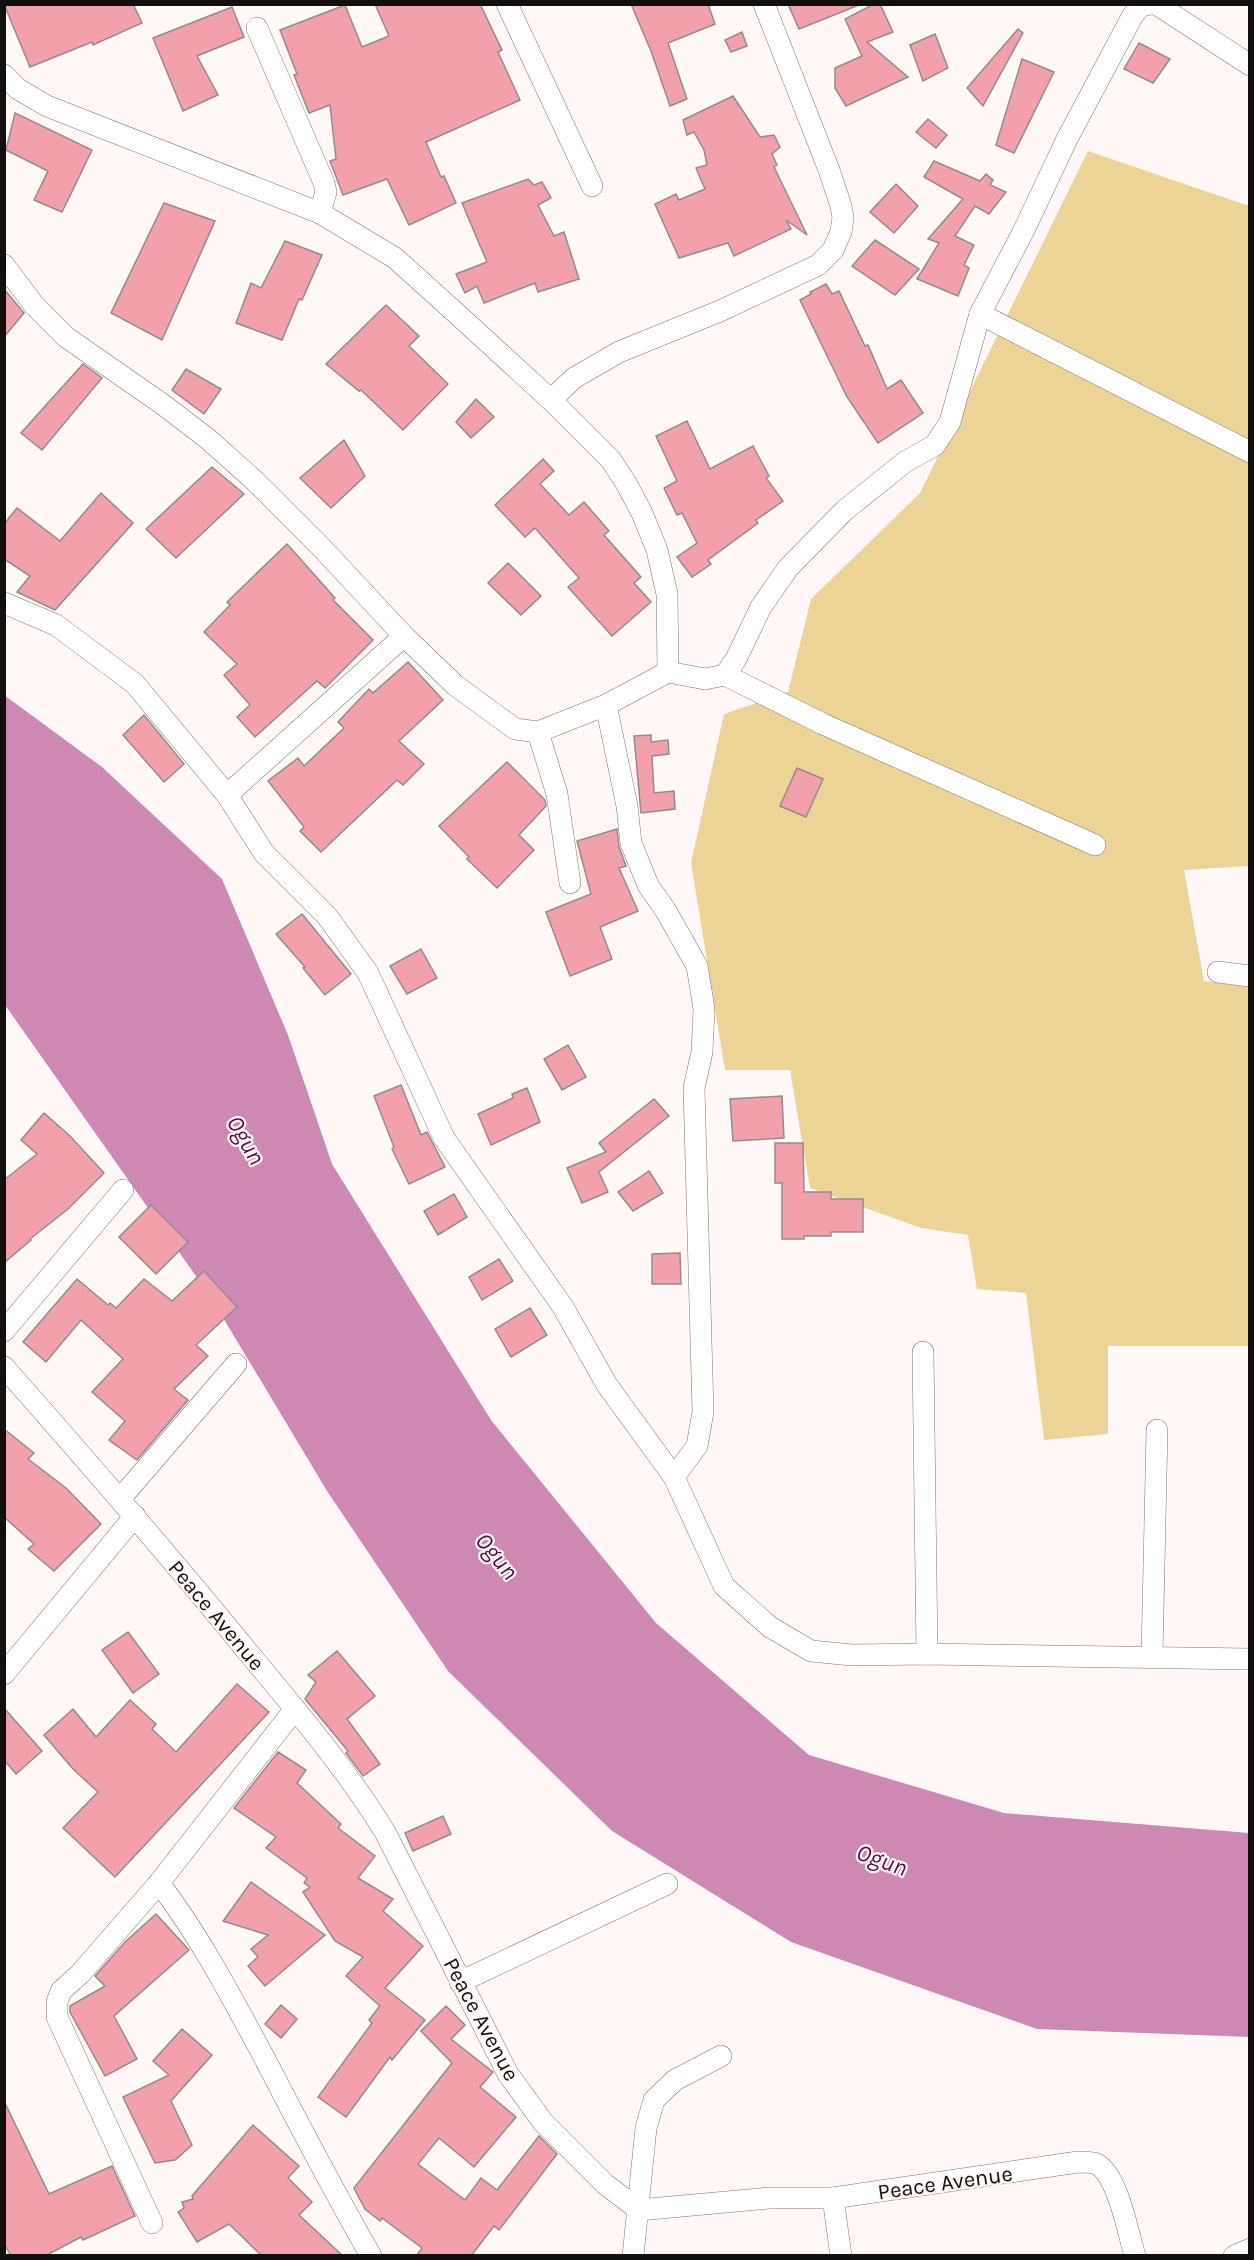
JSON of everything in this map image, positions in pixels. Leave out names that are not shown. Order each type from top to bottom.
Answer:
[{"type":"street","points":[[507,4],[592,186]]},
{"type":"street","points":[[551,400],[574,378],[619,352],[720,311],[818,265],[833,250],[841,232],[843,217],[841,206],[830,170],[764,4]]},
{"type":"street","points":[[725,675],[736,659],[761,608],[789,568],[844,510],[904,462],[935,445],[950,422],[980,314],[1024,230],[1067,139],[1133,15],[1141,6],[1151,4]]},
{"type":"street","points":[[1156,4],[1250,65]]},
{"type":"street","points":[[257,28],[324,183],[326,192],[320,213]]},
{"type":"street","points":[[4,75],[18,89],[46,106],[320,213],[395,258],[551,400],[611,460],[642,513],[657,550],[667,594],[668,672]]},
{"type":"street","points":[[4,265],[34,305],[66,337],[208,439],[321,547],[404,636],[455,685],[514,729],[538,732],[606,705],[668,672],[705,679],[725,675],[823,724],[1095,845]]},
{"type":"street","points":[[980,314],[1250,452]]},
{"type":"street","points":[[4,603],[56,625],[135,684],[227,795],[264,853],[327,916],[368,973],[444,1138],[563,1307],[607,1385],[674,1477],[724,1586],[770,1627],[811,1651],[852,1655],[1152,1656],[1250,1659]]},
{"type":"street","points":[[227,795],[404,636]]},
{"type":"street","points":[[606,705],[627,807],[631,843],[648,885],[666,911],[697,966],[704,1009],[702,1052],[694,1088],[703,1412],[697,1446],[674,1477]]},
{"type":"street","points":[[538,732],[556,794],[570,883]]},
{"type":"street","points":[[1218,972],[1250,976]]},
{"type":"street","points":[[4,1331],[123,1190]]},
{"type":"street","points":[[923,1352],[927,1654]]},
{"type":"street","points":[[120,1499],[236,1364]]},
{"type":"street","name":"Peace Avenue","points":[[4,1367],[135,1516],[295,1709],[365,1800],[385,1832],[508,2074],[543,2122],[605,2184],[639,2210],[769,2198],[832,2198],[1078,2162],[1095,2163],[1107,2172],[1114,2188],[1135,2256]]},
{"type":"street","points":[[1152,1656],[1157,1430]]},
{"type":"street","points":[[4,1674],[135,1516]]},
{"type":"street","points":[[152,2223],[57,2017],[57,2002],[61,1991],[80,1974],[159,1883],[295,1709]]},
{"type":"street","points":[[159,1883],[181,1911],[220,1976],[371,2256]]},
{"type":"street","points":[[460,1982],[667,1884]]},
{"type":"street","points":[[633,2256],[646,2128],[654,2100],[675,2080],[721,2056]]},
{"type":"street","points":[[832,2198],[841,2256]]},
{"type":"street","points":[[1234,2256],[1250,2249]]},
{"type":"shaded area","points":[[1088,151],[1249,206],[1249,866],[1184,870],[1204,981],[1249,987],[1249,1346],[1108,1346],[1108,1434],[1044,1440],[1026,1293],[977,1289],[968,1235],[921,1228],[810,1188],[790,1070],[725,1070],[691,863],[724,714],[788,692],[811,599],[920,493]]},
{"type":"water","name":"Ogun","points":[[4,695],[102,767],[222,879],[288,1035],[332,1164],[491,1420],[656,1623],[809,1755],[1004,1813],[1249,1833],[1249,2037],[1037,2029],[791,1942],[612,1831],[448,1671],[327,1491],[210,1296],[5,1005]]},
{"type":"building","points":[[4,4],[133,4],[142,23],[93,45],[92,42],[30,67]]},
{"type":"building","points":[[375,4],[480,4],[502,50],[498,52],[520,100],[426,142],[441,177],[444,176],[456,203],[409,225],[387,179],[343,195],[330,161],[336,159],[330,105],[309,113],[280,30],[345,5],[362,47],[389,36]]},
{"type":"building","points":[[631,4],[708,4],[715,24],[668,43],[687,99],[670,106],[651,51]]},
{"type":"building","points":[[788,4],[859,4],[859,5],[799,29]]},
{"type":"building","points":[[874,4],[880,4],[893,32],[867,42],[908,77],[846,106],[835,88],[835,68],[862,56],[845,19]]},
{"type":"building","points":[[232,7],[244,37],[197,56],[218,95],[183,111],[153,38]]},
{"type":"building","points":[[1018,29],[1023,33],[983,106],[967,88]]},
{"type":"building","points":[[742,32],[747,46],[731,52],[725,40]]},
{"type":"building","points":[[935,34],[948,68],[923,81],[910,45]]},
{"type":"building","points":[[1139,43],[1170,59],[1153,83],[1124,69]]},
{"type":"building","points":[[1022,59],[1054,72],[1014,153],[996,145]]},
{"type":"building","points":[[733,96],[760,137],[774,135],[780,147],[772,154],[777,165],[774,167],[807,235],[786,220],[791,229],[734,256],[728,243],[679,258],[655,204],[676,194],[679,200],[705,189],[696,168],[707,165],[704,150],[694,132],[687,135],[683,120]]},
{"type":"building","points":[[15,113],[92,150],[62,212],[34,200],[48,171],[6,150]]},
{"type":"building","points":[[928,119],[947,135],[936,148],[916,132]]},
{"type":"building","points":[[934,161],[980,181],[986,174],[993,180],[990,185],[1006,192],[989,214],[975,206],[955,236],[974,245],[964,265],[969,268],[958,296],[917,279],[939,243],[928,239],[963,199],[924,177]]},
{"type":"building","points":[[528,179],[534,185],[542,182],[551,198],[538,205],[554,236],[564,232],[579,279],[538,292],[535,283],[484,303],[477,286],[465,293],[456,274],[487,262],[462,203]]},
{"type":"building","points":[[896,184],[918,206],[894,233],[870,212]]},
{"type":"building","points":[[164,203],[215,221],[162,340],[111,313]]},
{"type":"building","points":[[875,240],[919,269],[895,295],[852,266]]},
{"type":"building","points":[[285,241],[322,255],[302,300],[299,299],[282,340],[236,323],[251,283],[261,288]]},
{"type":"building","points":[[826,284],[832,294],[839,291],[865,346],[868,345],[887,389],[901,380],[923,413],[878,443],[847,397],[800,300]]},
{"type":"building","points":[[4,289],[24,313],[4,337]]},
{"type":"building","points":[[386,305],[419,336],[409,346],[448,384],[403,430],[361,390],[359,391],[326,364]]},
{"type":"building","points":[[83,364],[102,378],[42,450],[21,433]]},
{"type":"building","points":[[186,369],[221,389],[204,414],[172,390]]},
{"type":"building","points":[[476,399],[494,417],[471,438],[456,422]]},
{"type":"building","points":[[687,421],[710,469],[753,446],[769,476],[766,478],[783,501],[756,520],[758,523],[708,560],[711,564],[692,577],[677,557],[697,543],[682,513],[677,515],[664,488],[677,481],[656,436]]},
{"type":"building","points":[[344,440],[365,476],[331,508],[300,478]]},
{"type":"building","points":[[543,459],[554,471],[540,484],[569,515],[584,502],[609,531],[604,535],[641,577],[634,583],[651,602],[612,636],[568,587],[579,578],[535,528],[525,537],[495,505]]},
{"type":"building","points":[[212,467],[244,494],[176,558],[146,529]]},
{"type":"building","points":[[101,493],[133,523],[55,610],[17,592],[30,576],[4,559],[4,524],[17,508],[60,541]]},
{"type":"building","points":[[287,544],[335,598],[333,600],[373,640],[325,688],[317,681],[255,737],[237,717],[250,705],[224,675],[237,664],[204,632],[230,605],[227,602]]},
{"type":"building","points":[[508,563],[541,596],[521,615],[488,583]]},
{"type":"building","points":[[408,662],[443,700],[399,741],[424,764],[403,785],[397,780],[321,852],[300,831],[304,827],[268,781],[298,758],[304,766],[344,728],[338,722],[369,689],[373,693]]},
{"type":"building","points":[[144,715],[184,764],[164,782],[123,735]]},
{"type":"building","points":[[651,735],[651,742],[668,740],[669,754],[652,756],[654,793],[674,791],[675,809],[641,813],[634,736]]},
{"type":"building","points":[[507,762],[545,800],[546,806],[519,835],[534,850],[497,888],[467,859],[469,857],[439,826]]},
{"type":"building","points":[[797,768],[823,779],[806,817],[780,806]]},
{"type":"building","points":[[617,829],[619,847],[626,866],[619,868],[638,911],[600,927],[612,959],[570,976],[546,912],[591,894],[577,841]]},
{"type":"building","points":[[302,914],[351,974],[325,995],[303,968],[305,967],[276,934]]},
{"type":"building","points":[[421,949],[437,978],[407,994],[390,966]]},
{"type":"building","points":[[568,1045],[586,1077],[562,1090],[544,1059]]},
{"type":"building","points":[[401,1085],[421,1135],[427,1132],[445,1167],[409,1184],[392,1149],[394,1147],[374,1096]]},
{"type":"building","points":[[527,1088],[540,1122],[491,1145],[478,1114],[513,1098],[512,1094]]},
{"type":"building","points":[[782,1096],[784,1138],[733,1141],[730,1099]]},
{"type":"building","points":[[654,1099],[669,1116],[599,1172],[608,1192],[582,1203],[567,1168],[606,1152],[599,1143]]},
{"type":"building","points":[[44,1113],[70,1136],[104,1173],[68,1209],[4,1263],[4,1180],[37,1154],[21,1140]]},
{"type":"building","points":[[775,1143],[803,1143],[804,1192],[831,1192],[831,1199],[863,1199],[863,1232],[831,1232],[831,1236],[782,1239],[782,1183],[775,1183]]},
{"type":"building","points":[[649,1171],[663,1193],[633,1211],[618,1192]]},
{"type":"building","points":[[454,1194],[467,1217],[438,1235],[424,1211]]},
{"type":"building","points":[[151,1205],[188,1242],[156,1274],[119,1237]]},
{"type":"building","points":[[680,1253],[681,1284],[652,1284],[652,1254]]},
{"type":"building","points":[[499,1259],[513,1281],[482,1300],[469,1277]]},
{"type":"building","points":[[204,1271],[237,1307],[196,1345],[208,1356],[174,1389],[188,1400],[137,1460],[109,1440],[125,1421],[92,1392],[123,1359],[81,1320],[46,1362],[23,1342],[77,1279],[108,1305],[110,1303],[116,1308],[144,1279],[172,1301]]},
{"type":"building","points":[[530,1308],[547,1335],[511,1357],[495,1329]]},
{"type":"building","points":[[4,1429],[34,1453],[28,1459],[66,1488],[101,1524],[54,1571],[28,1549],[34,1544],[4,1517]]},
{"type":"building","points":[[128,1632],[159,1674],[133,1693],[102,1650]]},
{"type":"building","points":[[337,1651],[375,1696],[347,1719],[380,1764],[363,1776],[346,1753],[348,1751],[305,1699],[316,1682],[308,1675]]},
{"type":"building","points":[[237,1684],[269,1712],[115,1877],[63,1828],[98,1792],[73,1769],[44,1735],[73,1709],[96,1737],[130,1700],[156,1724],[152,1729],[176,1752]]},
{"type":"building","points":[[4,1708],[42,1751],[16,1774],[4,1760]]},
{"type":"building","points":[[278,1752],[306,1770],[297,1783],[341,1824],[338,1828],[375,1856],[358,1878],[393,1899],[383,1911],[423,1946],[385,1988],[425,2020],[392,2060],[390,2057],[346,2117],[318,2097],[372,2023],[369,2020],[380,2006],[346,1976],[363,1957],[335,1941],[303,1892],[310,1887],[304,1883],[307,1878],[266,1848],[276,1837],[234,1808]]},
{"type":"building","points":[[443,1816],[451,1834],[413,1851],[405,1833]]},
{"type":"building","points":[[251,1882],[325,1935],[265,1986],[248,1966],[258,1957],[251,1949],[268,1935],[223,1921]]},
{"type":"building","points":[[156,1914],[189,1950],[114,2016],[137,2059],[105,2076],[70,2012],[70,2006],[105,1986],[95,1976],[125,1942]]},
{"type":"building","points":[[281,2005],[297,2019],[281,2038],[265,2024]]},
{"type":"building","points":[[446,2006],[465,2025],[451,2039],[493,2072],[480,2087],[516,2117],[474,2167],[439,2138],[418,2164],[465,2200],[481,2178],[497,2190],[539,2136],[557,2154],[499,2230],[494,2226],[471,2256],[416,2256],[422,2248],[382,2218],[380,2221],[365,2209],[354,2188],[452,2063],[421,2031]]},
{"type":"building","points":[[182,2029],[212,2055],[171,2101],[192,2145],[175,2160],[155,2163],[123,2097],[169,2075],[153,2061]]},
{"type":"building","points":[[4,2101],[49,2194],[112,2166],[135,2216],[83,2240],[81,2237],[45,2256],[11,2256],[4,2243]]},
{"type":"building","points":[[253,2125],[299,2166],[288,2178],[312,2202],[299,2215],[343,2256],[262,2256],[229,2224],[197,2242],[178,2212],[184,2208],[182,2202],[193,2199],[192,2196]]}]
